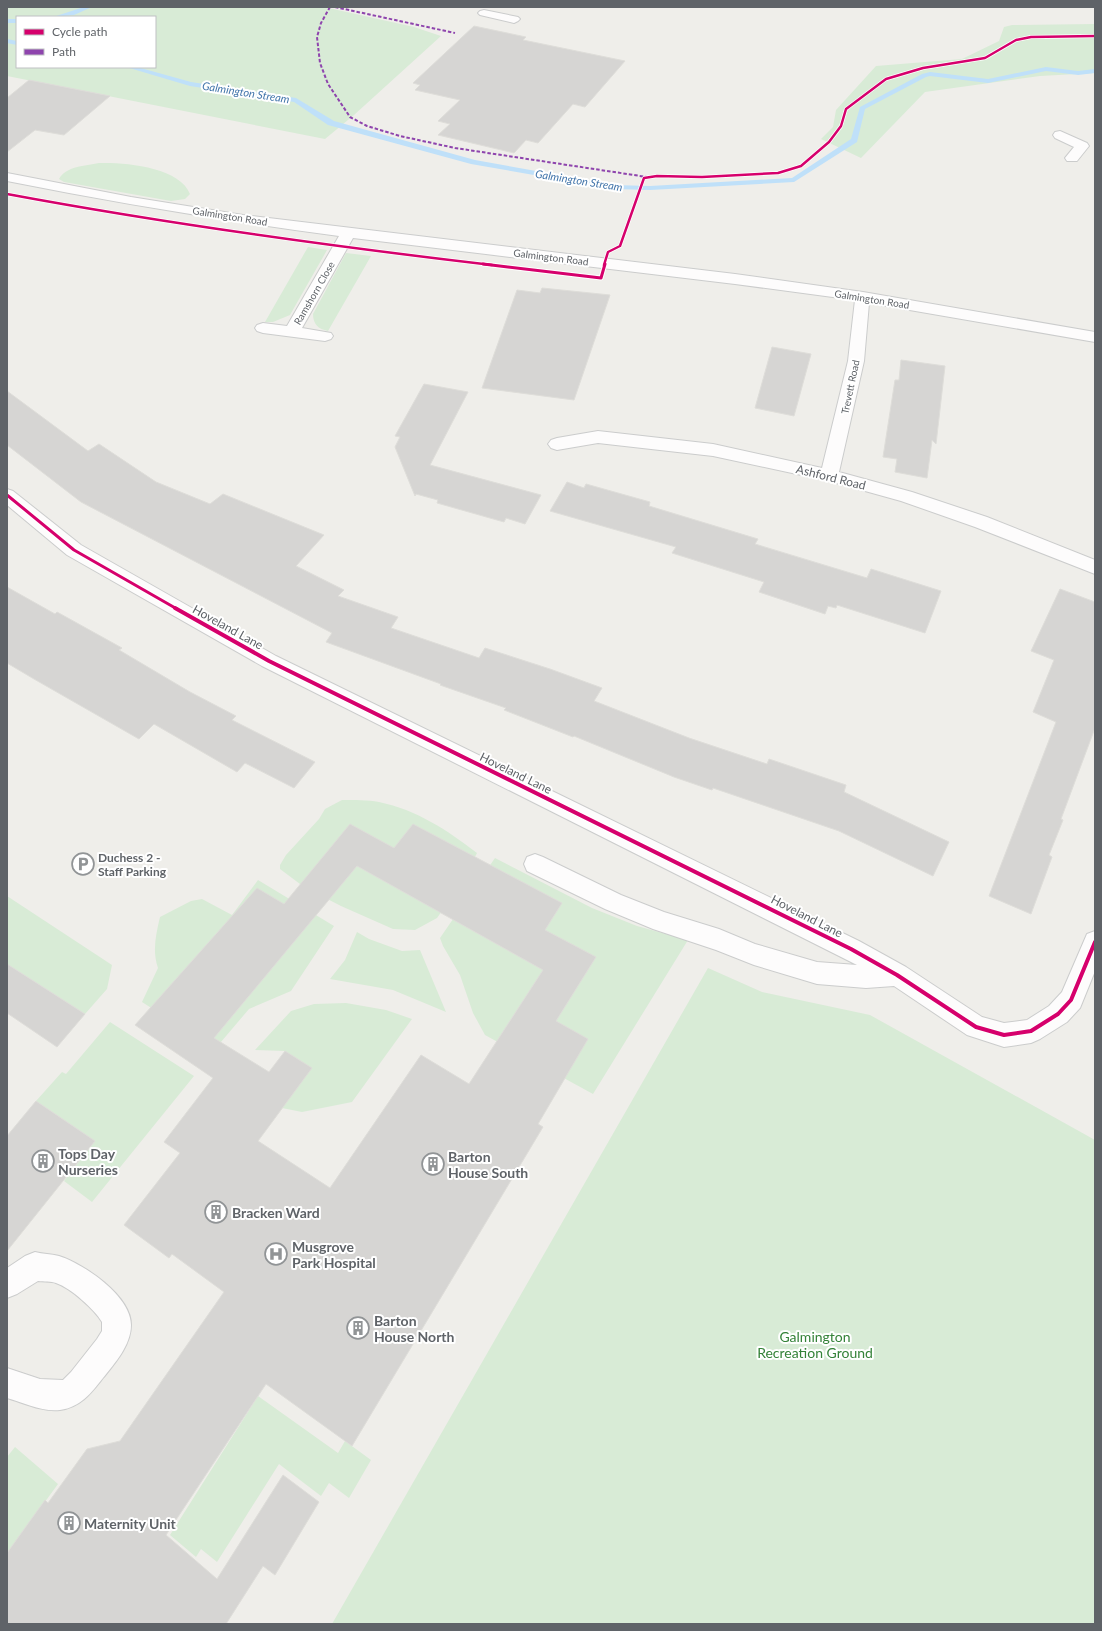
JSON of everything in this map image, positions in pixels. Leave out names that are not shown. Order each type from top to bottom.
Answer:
[{"type":"street","points":[[484,13],[514,19]]},
{"type":"street","points":[[1060,135],[1088,146]]},
{"type":"street","points":[[1072,158],[1088,146]]},
{"type":"street","name":"Galmington Road","points":[[7,177],[131,201],[348,233],[735,278],[863,297],[1095,337]]},
{"type":"street","name":"Ramshorn Close","points":[[292,332],[348,233]]},
{"type":"street","name":"Trevett Road","points":[[829,475],[851,389],[863,297]]},
{"type":"street","name":"Ramshorn Close","points":[[263,328],[325,336]]},
{"type":"street","name":"Ashford Road","points":[[557,444],[598,437],[713,450],[829,475],[906,496],[981,522],[1095,567]]},
{"type":"street","name":"Hoveland Lane","points":[[7,495],[74,550],[269,661],[782,914],[897,975],[976,1027],[1004,1036],[1031,1031],[1058,1014],[1071,1000],[1095,942]]},
{"type":"street","points":[[535,864],[613,902],[661,922],[719,940],[754,954],[817,973],[866,978],[897,975]]},
{"type":"street","points":[[7,1284],[35,1266],[60,1270],[97,1293],[110,1307],[118,1322],[115,1337],[106,1352],[74,1390],[61,1395],[38,1393],[7,1383]]},
{"type":"green space","points":[[7,7],[324,7],[414,27],[441,36],[354,115],[325,139],[7,76]]},
{"type":"green space","points":[[1095,24],[1095,73],[1040,76],[925,92],[861,158],[821,139],[833,127],[836,110],[876,66],[962,59],[999,41],[1004,27],[1012,25]]},
{"type":"green space","points":[[99,163],[136,165],[163,172],[175,178],[184,185],[190,194],[185,199],[171,201],[64,182],[59,179],[66,171],[71,169]]},
{"type":"green space","points":[[308,247],[327,250],[290,315],[273,322],[265,322]]},
{"type":"green space","points":[[346,253],[371,256],[328,331],[324,330],[315,323],[313,314]]},
{"type":"green space","points":[[342,800],[366,800],[379,802],[406,810],[443,829],[477,853],[461,884],[437,918],[415,930],[393,929],[341,906],[304,887],[280,869],[280,865],[286,855],[319,819],[325,809]]},
{"type":"green space","points":[[495,858],[592,908],[637,926],[688,940],[593,1094],[485,1035],[473,1013],[460,975],[443,946],[440,938]]},
{"type":"green space","points":[[258,880],[334,926],[291,991],[249,1009],[215,1049],[142,1002],[158,968],[155,949],[160,917],[191,901],[202,899],[232,915]]},
{"type":"green space","points":[[7,896],[112,965],[107,989],[85,1014],[7,964]]},
{"type":"green space","points":[[357,932],[369,939],[402,951],[420,950],[446,1012],[393,990],[330,979],[345,960]]},
{"type":"green space","name":"Galmington Recreation Ground","points":[[708,968],[762,992],[870,1015],[1095,1140],[1095,1624],[332,1624]]},
{"type":"green space","points":[[346,1003],[386,1010],[412,1019],[352,1102],[302,1112],[282,1108],[285,1051],[255,1050],[291,1011],[314,1004]]},
{"type":"green space","points":[[110,1022],[194,1076],[92,1202],[64,1181],[95,1141],[36,1101],[62,1072],[66,1074]]},
{"type":"green space","points":[[258,1396],[338,1453],[345,1441],[371,1460],[349,1498],[329,1483],[321,1496],[279,1464],[217,1562],[201,1549],[196,1557],[170,1535]]},
{"type":"green space","points":[[15,1447],[58,1484],[7,1554],[7,1457]]},
{"type":"building","points":[[474,26],[526,37],[523,40],[625,61],[585,107],[573,104],[538,143],[526,140],[514,153],[438,135],[450,124],[438,121],[460,100],[415,90],[420,85],[413,83]]},
{"type":"building","points":[[29,80],[110,96],[64,135],[35,130],[7,152],[7,98]]},
{"type":"building","points":[[542,288],[610,295],[574,400],[482,388],[517,290],[540,293]]},
{"type":"building","points":[[772,347],[811,354],[794,416],[755,408]]},
{"type":"building","points":[[901,360],[945,366],[936,444],[932,440],[927,478],[895,472],[897,459],[883,457],[895,380],[899,380]]},
{"type":"building","points":[[424,384],[468,392],[430,465],[541,495],[525,524],[506,518],[504,522],[437,503],[438,500],[416,494],[415,496],[395,447],[400,437],[395,436]]},
{"type":"building","points":[[7,391],[88,451],[99,444],[156,482],[210,504],[223,494],[324,535],[296,566],[344,590],[338,596],[398,617],[391,628],[479,658],[485,648],[550,669],[602,688],[594,701],[689,738],[767,764],[769,759],[846,785],[844,792],[949,842],[933,876],[839,831],[713,788],[712,790],[674,777],[574,736],[573,737],[504,710],[506,708],[326,642],[332,633],[81,502],[7,445]]},
{"type":"building","points":[[567,482],[584,488],[586,484],[650,502],[649,506],[758,539],[755,544],[867,578],[871,569],[941,591],[925,633],[837,605],[836,608],[828,606],[825,614],[759,592],[764,582],[672,553],[676,547],[550,511]]},
{"type":"building","points":[[7,587],[55,614],[57,612],[122,648],[119,650],[190,692],[236,716],[232,720],[315,762],[294,788],[245,763],[237,772],[154,724],[139,739],[7,663]]},
{"type":"building","points":[[1060,589],[1095,602],[1095,728],[1061,819],[1063,820],[1049,855],[1052,857],[1031,914],[989,896],[1056,722],[1033,712],[1054,660],[1031,651]]},
{"type":"building","points":[[350,824],[394,848],[413,824],[562,903],[545,930],[596,957],[556,1021],[588,1039],[538,1124],[543,1127],[352,1446],[266,1384],[166,1535],[217,1579],[283,1475],[319,1502],[275,1575],[263,1566],[226,1624],[7,1624],[7,1553],[45,1500],[48,1503],[87,1449],[120,1441],[224,1292],[172,1254],[169,1258],[124,1225],[180,1153],[164,1142],[213,1078],[135,1025],[257,888],[284,904]],"holes":[[[357,866],[543,970],[469,1084],[421,1055],[330,1188],[258,1141],[312,1068],[285,1051],[269,1072],[214,1038]]]},
{"type":"building","points":[[7,964],[85,1014],[57,1047],[7,1013]]},
{"type":"building","name":"Tops Day Nurseries","points":[[36,1101],[95,1141],[7,1251],[7,1136]]},
{"type":"waterway","points":[[61,16],[72,14],[89,7]]},
{"type":"waterway","points":[[7,21],[16,21]]},
{"type":"waterway","name":"Galmington Stream","points":[[7,41],[16,43]]},
{"type":"waterway","name":"Galmington Stream","points":[[133,68],[190,84],[296,100],[331,123],[474,162],[614,187],[650,188],[794,180],[854,140],[862,108],[924,75],[930,74],[988,81],[1046,69],[1078,73],[1095,71]]},
{"type":"marked path","points":[[330,7],[321,23],[317,37],[320,63],[328,84],[350,117],[367,126],[400,136],[455,148],[647,177]]},
{"type":"marked path","points":[[335,7],[455,33]]},
{"type":"cycle path","points":[[7,194],[81,208],[229,232],[378,252],[601,278],[608,252],[620,246],[644,178],[657,176],[702,177],[778,173],[801,166],[829,142],[841,126],[846,109],[886,79],[923,68],[985,58],[1016,40],[1031,37],[1095,36]]},
{"type":"cycle path","points":[[7,495],[74,550],[269,661],[851,949],[897,975],[976,1027],[1004,1035],[1031,1031],[1058,1014],[1071,1000],[1095,942]]},
{"type":"place","name":"Duchess 2 - Staff Parking","points":[[83,864]]},
{"type":"place","name":"Tops Day Nurseries","points":[[43,1161]]},
{"type":"place","name":"Barton House South","points":[[433,1164]]},
{"type":"place","name":"Bracken Ward","points":[[216,1212]]},
{"type":"place","name":"Musgrove Park Hospital","points":[[276,1254]]},
{"type":"place","name":"Barton House North","points":[[358,1328]]},
{"type":"place","name":"Maternity Unit","points":[[69,1523]]}]
